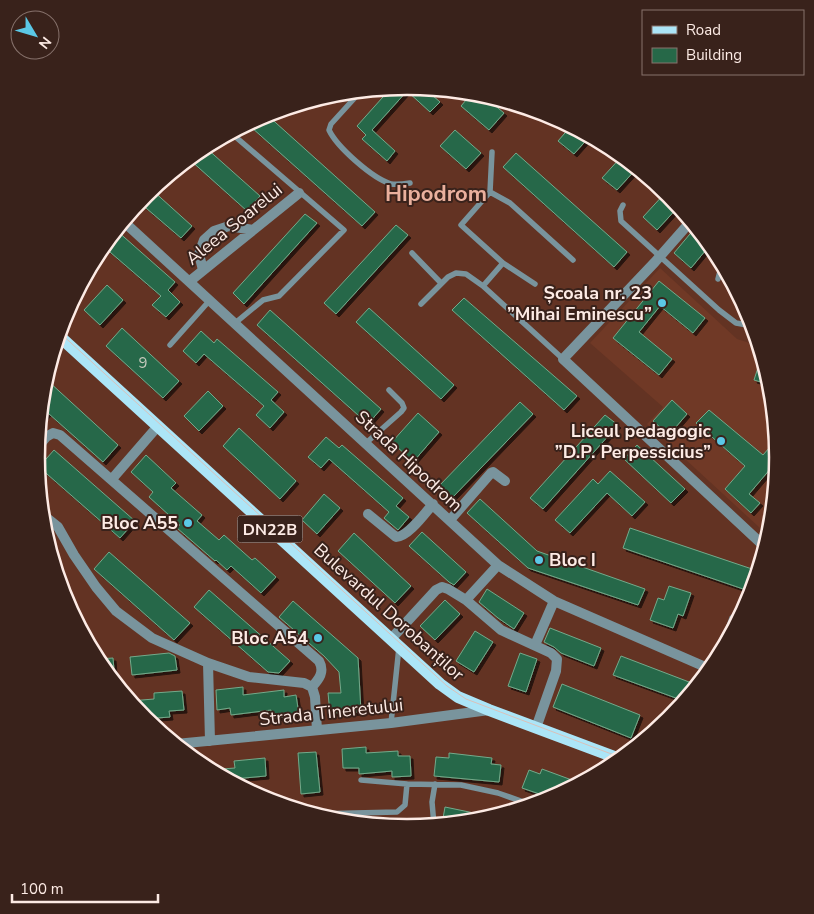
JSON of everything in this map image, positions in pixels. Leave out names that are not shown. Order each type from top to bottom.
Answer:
[{"type":"main road","name":"Bulevardul Dorobanților","points":[[63,344],[158,426],[450,692],[468,702],[611,756]]},
{"type":"street","name":"Aleea Soarelui","points":[[190,281],[300,193]]},
{"type":"street","name":"Strada Hipodrom","points":[[129,226],[498,565],[554,601],[702,666]]},
{"type":"street","points":[[203,270],[198,254],[204,240],[214,231],[230,226],[253,230]]},
{"type":"street","points":[[686,227],[563,359],[759,542]]},
{"type":"street","points":[[112,479],[158,426]]},
{"type":"street","points":[[46,437],[53,433],[60,435],[319,661],[322,667],[321,676],[312,687]]},
{"type":"street","points":[[450,520],[491,473],[495,473],[505,481]]},
{"type":"street","points":[[368,514],[396,537],[400,537],[433,504]]},
{"type":"street","points":[[51,522],[58,528],[96,587],[116,611],[152,638],[208,663],[249,676],[304,683],[312,687],[315,697],[317,730]]},
{"type":"street","points":[[466,600],[498,565]]},
{"type":"street","points":[[395,643],[436,590],[442,587],[448,589],[466,600],[501,630],[551,653],[556,659],[556,671],[536,728]]},
{"type":"street","points":[[535,645],[554,601]]},
{"type":"street","points":[[208,663],[210,741]]},
{"type":"street","name":"Strada Tineretului","points":[[186,743],[391,723],[489,710]]},
{"type":"lane","points":[[354,99],[331,124],[329,130],[333,140],[375,177],[393,184],[410,183]]},
{"type":"lane","points":[[235,323],[264,300],[279,296],[344,230],[236,138]]},
{"type":"lane","points":[[492,152],[490,192],[461,225],[503,263],[535,284]]},
{"type":"lane","points":[[490,192],[510,203],[572,260]]},
{"type":"lane","points":[[623,205],[620,212],[621,220],[719,310],[736,323],[743,324]]},
{"type":"lane","points":[[412,254],[441,283]]},
{"type":"lane","points":[[483,286],[503,263]]},
{"type":"lane","points":[[421,304],[448,277],[456,273],[466,274],[483,286],[563,359]]},
{"type":"lane","points":[[718,279],[719,274]]},
{"type":"lane","points":[[170,345],[210,300]]},
{"type":"lane","points":[[366,443],[404,408],[402,403],[389,390]]},
{"type":"lane","points":[[391,723],[395,643]]},
{"type":"lane","points":[[361,780],[407,784],[460,784],[520,801]]},
{"type":"lane","points":[[344,813],[397,812],[405,806],[407,784]]},
{"type":"lane","points":[[433,818],[432,802],[435,784]]},
{"type":"shaded area","points":[[660,268],[737,339],[751,343],[762,386],[768,433],[768,481],[763,523],[760,528],[647,424],[663,407],[590,343]]},
{"type":"building","points":[[403,95],[372,130],[395,151],[387,161],[362,139],[366,135],[357,126],[384,96]]},
{"type":"building","points":[[412,95],[433,96],[440,102],[430,112]]},
{"type":"building","points":[[466,100],[495,106],[504,113],[489,130],[461,106]]},
{"type":"building","points":[[274,121],[375,212],[362,226],[253,129]]},
{"type":"building","points":[[455,130],[481,153],[466,169],[440,146]]},
{"type":"building","points":[[566,132],[585,141],[574,154],[558,141]]},
{"type":"building","points":[[211,153],[260,196],[247,211],[195,164]]},
{"type":"building","points":[[516,153],[627,252],[614,267],[503,167]]},
{"type":"building","points":[[616,162],[632,174],[617,190],[602,178]]},
{"type":"building","points":[[158,195],[192,226],[181,238],[145,207]]},
{"type":"building","points":[[660,198],[673,212],[657,230],[643,217]]},
{"type":"building","points":[[305,214],[317,223],[244,304],[233,293]]},
{"type":"building","points":[[396,225],[408,235],[336,314],[324,303]]},
{"type":"building","points":[[691,233],[705,251],[691,268],[674,253]]},
{"type":"building","points":[[122,235],[175,282],[168,290],[180,302],[166,317],[152,305],[161,296],[109,251]]},
{"type":"building","points":[[659,281],[705,318],[693,333],[660,306],[639,332],[672,359],[659,375],[613,338]]},
{"type":"building","points":[[107,285],[123,300],[100,325],[84,310]]},
{"type":"building","points":[[464,298],[577,396],[564,410],[452,310]]},
{"type":"building","points":[[369,308],[454,385],[441,399],[356,322]]},
{"type":"building","points":[[270,310],[381,409],[368,424],[257,325]]},
{"type":"building","points":[[122,328],[179,381],[163,398],[106,346]]},
{"type":"building","points":[[201,331],[214,343],[217,339],[278,392],[271,400],[284,412],[270,428],[256,415],[264,406],[204,354],[196,363],[183,351]]},
{"type":"building","points":[[758,368],[761,382],[754,380]]},
{"type":"building","points":[[52,385],[118,445],[103,462],[48,413]]},
{"type":"building","points":[[208,391],[223,406],[199,431],[184,416]]},
{"type":"building","points":[[672,400],[687,414],[669,435],[653,421]]},
{"type":"building","points":[[520,402],[533,414],[452,498],[439,486]]},
{"type":"building","points":[[709,410],[763,455],[769,448],[768,471],[749,494],[760,503],[751,513],[725,489],[745,466],[696,423]]},
{"type":"building","points":[[418,413],[439,432],[413,462],[392,442]]},
{"type":"building","points":[[605,415],[618,425],[543,509],[530,498]]},
{"type":"building","points":[[239,428],[296,481],[280,499],[223,446]]},
{"type":"building","points":[[326,437],[339,448],[342,445],[403,498],[396,506],[409,517],[398,530],[384,518],[389,512],[329,459],[321,468],[308,457]]},
{"type":"building","points":[[637,445],[685,489],[671,503],[624,459]]},
{"type":"building","points":[[54,450],[135,521],[120,538],[46,473],[45,460]]},
{"type":"building","name":"Bloc A55","points":[[146,455],[176,483],[171,488],[202,515],[197,521],[219,540],[224,535],[252,560],[255,558],[276,577],[261,593],[231,566],[227,570],[215,561],[177,528],[180,525],[149,497],[153,492],[131,472]]},
{"type":"building","points":[[610,471],[645,502],[632,516],[607,493],[570,533],[555,520],[593,479],[598,484]]},
{"type":"building","points":[[324,494],[340,508],[317,534],[302,520]]},
{"type":"building","name":"Bloc I","points":[[480,499],[537,551],[645,589],[638,605],[528,568],[467,513]]},
{"type":"building","points":[[630,528],[751,569],[744,589],[623,548]]},
{"type":"building","points":[[422,532],[466,572],[454,585],[409,546]]},
{"type":"building","points":[[354,533],[411,586],[395,603],[338,551]]},
{"type":"building","points":[[109,552],[190,623],[174,640],[94,569]]},
{"type":"building","points":[[669,586],[691,593],[683,616],[678,614],[673,628],[650,620],[658,598],[664,600]]},
{"type":"building","points":[[487,589],[524,613],[514,629],[479,602]]},
{"type":"building","points":[[209,590],[290,661],[279,673],[268,672],[194,607]]},
{"type":"building","points":[[445,600],[460,614],[435,640],[420,626]]},
{"type":"building","name":"Bloc A54","points":[[293,601],[358,658],[361,712],[330,713],[328,693],[341,693],[339,672],[324,656],[279,617]]},
{"type":"building","points":[[550,628],[601,648],[594,666],[561,653],[544,642]]},
{"type":"building","points":[[475,631],[493,642],[474,672],[456,661]]},
{"type":"building","points":[[169,653],[175,656],[177,670],[132,675],[130,657]]},
{"type":"building","points":[[520,653],[537,659],[526,692],[508,686]]},
{"type":"building","points":[[621,656],[690,682],[677,698],[613,675]]},
{"type":"building","points":[[106,658],[113,658],[114,669]]},
{"type":"building","points":[[562,684],[640,715],[631,738],[553,707]]},
{"type":"building","points":[[243,687],[243,695],[284,690],[284,697],[296,695],[299,715],[272,718],[271,710],[231,715],[230,708],[217,710],[216,690]]},
{"type":"building","points":[[182,691],[184,710],[169,711],[170,717],[156,718],[139,700],[154,699],[154,693]]},
{"type":"building","points":[[366,747],[366,753],[398,751],[398,756],[410,756],[411,776],[392,777],[392,771],[359,774],[359,768],[343,768],[342,749]]},
{"type":"building","points":[[316,752],[320,792],[301,794],[298,753]]},
{"type":"building","points":[[449,753],[492,758],[491,764],[501,765],[499,782],[434,776],[436,757],[449,758]]},
{"type":"building","points":[[265,758],[266,776],[240,778],[223,769],[235,768],[234,761]]},
{"type":"building","points":[[542,769],[571,780],[539,794],[522,788],[529,770],[540,774]]},
{"type":"building","points":[[445,807],[473,813],[454,816],[443,817]]},
{"type":"tram line","points":[[65,338],[447,686],[466,699],[613,755]]},
{"type":"place","name":"Școala nr. 23 ”Mihai Eminescu”","points":[[662,303]]},
{"type":"place","name":"Liceul pedagogic ”D.P. Perpessicius”","points":[[721,441]]},
{"type":"place","name":"Bloc A55","points":[[188,523]]},
{"type":"place","name":"Bloc I","points":[[539,560]]},
{"type":"place","name":"Bloc A54","points":[[318,638]]},
{"type":"district","name":"Hipodrom","points":[[436,193]]}]
